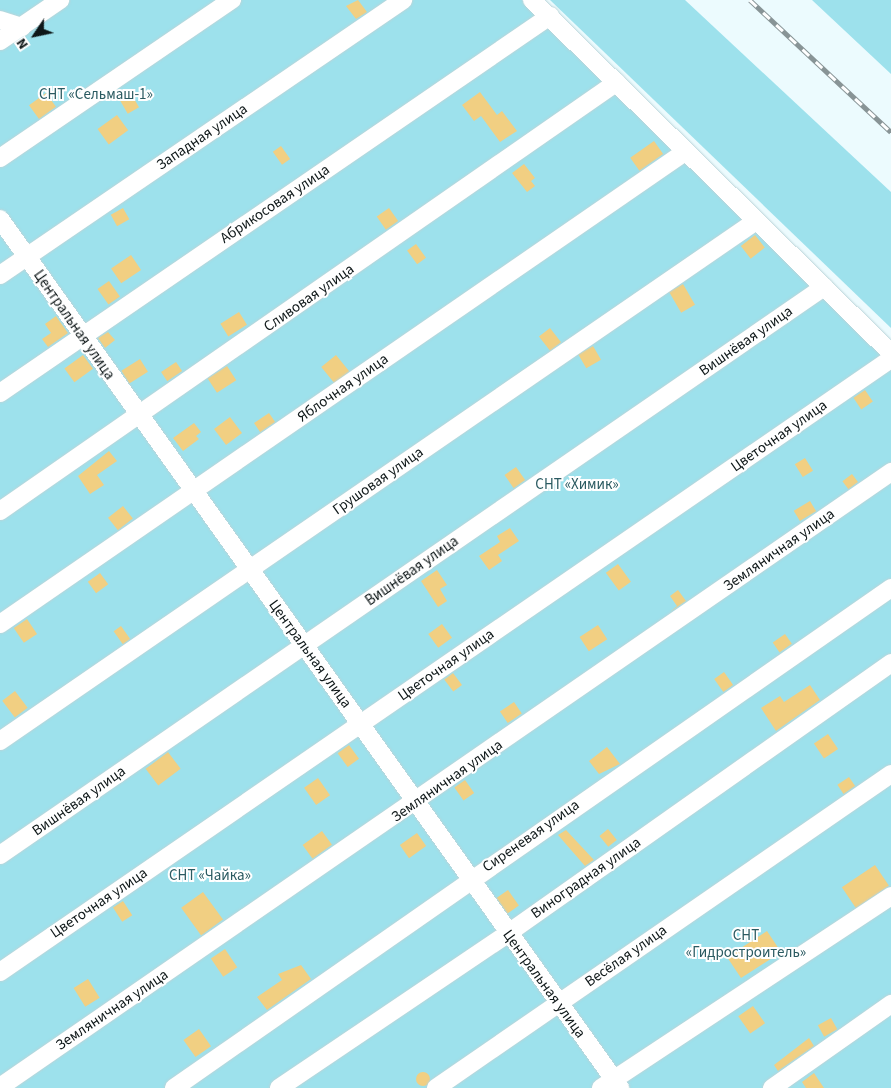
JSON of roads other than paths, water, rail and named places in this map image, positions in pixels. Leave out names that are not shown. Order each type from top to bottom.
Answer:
[{"type":"street","points":[[0,41],[60,0]]},
{"type":"street","points":[[0,158],[232,0]]},
{"type":"street","name":"Западная улица","points":[[0,275],[403,0]]},
{"type":"street","points":[[532,0],[891,353]]},
{"type":"street","name":"Абрикосовая улица","points":[[0,392],[550,16]]},
{"type":"street","points":[[0,20],[22,27]]},
{"type":"street","name":"Сливовая улица","points":[[0,511],[140,416],[617,82]]},
{"type":"street","name":"Яблочная улица","points":[[0,624],[685,152]]},
{"type":"street","name":"Центральная улица","points":[[0,219],[81,337],[140,416],[192,492],[361,724],[470,878],[612,1085]]},
{"type":"street","name":"Грушовая улица","points":[[0,741],[756,221]]},
{"type":"street","name":"Вишнёвая улица","points":[[0,855],[824,287]]},
{"type":"street","name":"Цветочная улица","points":[[0,972],[891,359]]},
{"type":"street","name":"Земляничная улица","points":[[0,1087],[416,803],[891,472]]},
{"type":"street","name":"Сиреневая улица","points":[[174,1088],[470,878],[891,588]]},
{"type":"street","name":"Виноградная улица","points":[[279,1088],[507,934],[891,663]]},
{"type":"street","name":"Весёлая улица","points":[[436,1088],[891,774]]},
{"type":"street","points":[[612,1085],[891,896]]},
{"type":"street","points":[[772,1088],[891,1004]]},
{"type":"railway","points":[[750,0],[891,132]]},
{"type":"park label","name":"СНТ «Сельмаш-1»","points":[[96,95]]},
{"type":"park label","name":"СНТ «Химик»","points":[[577,485]]},
{"type":"park label","name":"СНТ «Чайка»","points":[[210,876]]},
{"type":"park label","name":"СНТ «Гидростроитель»","points":[[746,944]]}]
